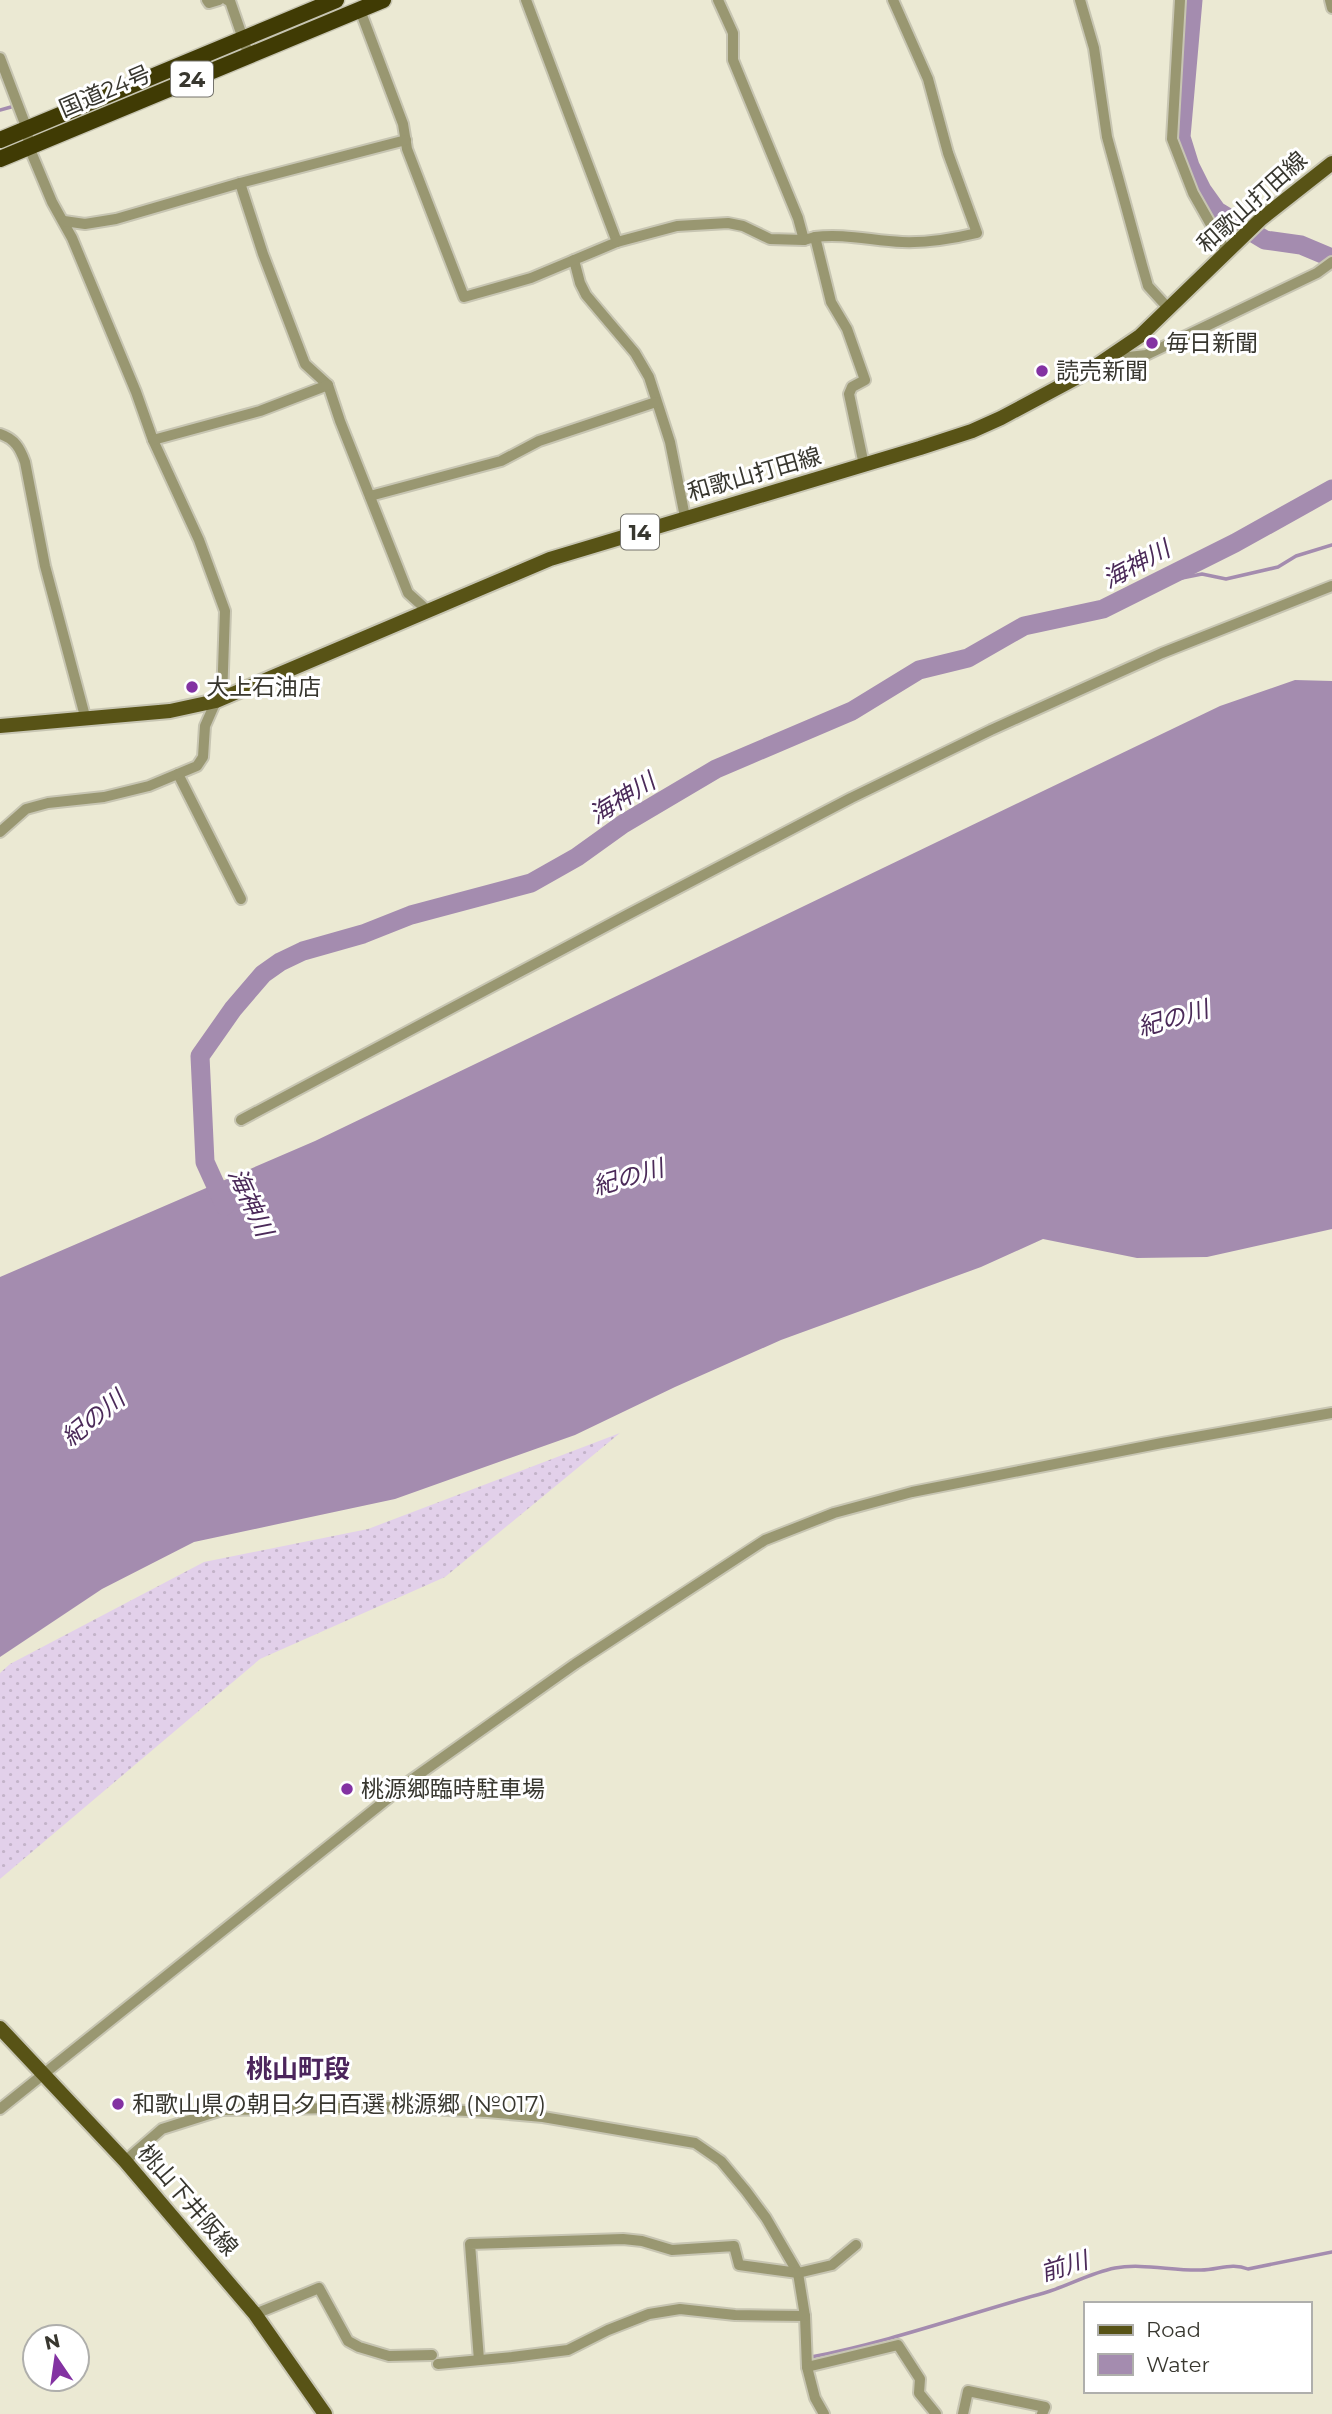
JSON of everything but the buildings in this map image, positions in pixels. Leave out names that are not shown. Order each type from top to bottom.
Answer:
[{"type":"highway","name":"国道24号","points":[[0,140],[336,0]]},
{"type":"highway","name":"国道24号","points":[[0,159],[383,0]]},
{"type":"main road","name":"和歌山打田線","points":[[0,726],[86,720],[170,710],[219,700],[550,559],[972,431],[1022,407],[1118,353],[1169,309],[1261,219],[1332,163]]},
{"type":"main road","name":"桃山下井阪線","points":[[0,2028],[125,2161],[255,2314],[325,2414]]},
{"type":"street","points":[[206,0],[209,3],[219,0]]},
{"type":"street","points":[[227,0],[230,1],[249,55]]},
{"type":"street","points":[[526,0],[617,242]]},
{"type":"street","points":[[718,0],[733,33],[733,60],[797,218],[810,239],[831,302],[847,329],[865,380],[852,387],[849,394],[864,465]]},
{"type":"street","points":[[360,10],[464,297],[531,278],[617,242],[677,226],[728,223],[743,226],[770,239],[810,239],[830,235],[877,241],[927,243],[977,233],[948,153],[929,79],[893,0]]},
{"type":"street","points":[[1080,0],[1094,48],[1107,137],[1148,286],[1169,309]]},
{"type":"street","points":[[1181,0],[1172,139],[1194,193],[1231,248]]},
{"type":"street","points":[[1330,0],[1332,8]]},
{"type":"street","points":[[0,58],[27,128],[29,148],[51,202],[64,221],[136,392],[153,440],[199,540],[225,611],[219,700],[205,726],[203,757],[197,765],[149,786],[104,797],[26,808],[0,832]]},
{"type":"street","points":[[64,221],[85,224],[116,219],[240,183],[406,140]]},
{"type":"street","points":[[240,183],[263,254],[305,364],[328,385],[408,593],[428,611]]},
{"type":"street","points":[[574,260],[586,295],[635,353],[649,377],[670,442],[685,517]]},
{"type":"street","points":[[1118,353],[1129,357],[1146,355],[1318,273],[1332,262]]},
{"type":"street","points":[[153,440],[260,411],[328,385]]},
{"type":"street","points":[[370,496],[501,461],[539,442],[656,402]]},
{"type":"street","points":[[0,434],[9,437],[20,447],[25,462],[45,566],[86,720]]},
{"type":"street","points":[[241,1120],[898,775],[1161,653],[1332,586]]},
{"type":"street","points":[[177,774],[241,900]]},
{"type":"street","points":[[0,2109],[41,2073],[411,1780],[575,1664],[765,1540],[834,1514],[912,1492],[1332,1413]]},
{"type":"street","points":[[125,2161],[162,2129],[222,2110],[389,2107],[543,2117],[695,2143],[721,2161],[746,2191],[766,2218],[798,2273],[805,2316],[807,2367],[815,2398],[824,2414]]},
{"type":"street","points":[[479,2360],[470,2245],[623,2239],[642,2241],[672,2250],[734,2246],[739,2265],[798,2273],[832,2265],[856,2245]]},
{"type":"street","points":[[255,2314],[319,2288],[348,2341],[359,2347],[389,2356],[428,2353],[435,2359],[479,2360],[568,2350],[607,2330],[649,2314],[680,2309],[735,2315],[805,2316]]},
{"type":"street","points":[[807,2367],[898,2346],[920,2379],[919,2393],[936,2414]]},
{"type":"street","points":[[962,2414],[968,2391],[1045,2407],[1042,2414]]},
{"type":"shaded area","points":[[620,1433],[445,1577],[260,1659],[0,1879],[0,1673],[10,1664],[204,1562],[368,1529]]},
{"type":"water","name":"紀の川","points":[[1295,680],[1332,681],[1332,1229],[1207,1257],[1137,1258],[1043,1239],[981,1267],[781,1340],[575,1435],[395,1499],[194,1542],[102,1589],[0,1657],[0,1277],[315,1141],[1220,706]]},
{"type":"waterway","name":"海神川","points":[[1193,0],[1181,137],[1190,166],[1202,190],[1217,211],[1265,240],[1301,245],[1332,258]]},
{"type":"waterway","points":[[0,110],[11,107]]},
{"type":"waterway","name":"海神川","points":[[225,1206],[205,1162],[200,1056],[233,1009],[263,974],[280,962],[303,951],[363,934],[411,915],[531,883],[716,769],[852,711],[919,670],[968,658],[1024,626],[1103,609],[1235,543],[1332,489]]},
{"type":"waterway","points":[[1152,584],[1202,574],[1226,579],[1278,567],[1296,556],[1332,545]]},
{"type":"waterway","name":"前川","points":[[811,2357],[870,2344],[1044,2293],[1115,2268],[1136,2266],[1201,2270],[1236,2266],[1248,2269],[1332,2252]]},
{"type":"place","name":"毎日新聞","points":[[1152,343]]},
{"type":"place","name":"読売新聞","points":[[1042,371]]},
{"type":"place","name":"大上石油店","points":[[192,687]]},
{"type":"place","name":"桃源郷臨時駐車場","points":[[347,1789]]},
{"type":"place","name":"和歌山県の朝日夕日百選 桃源郷 (№017)","points":[[118,2104]]},
{"type":"district","name":"桃山町段","points":[[298,2069]]}]
